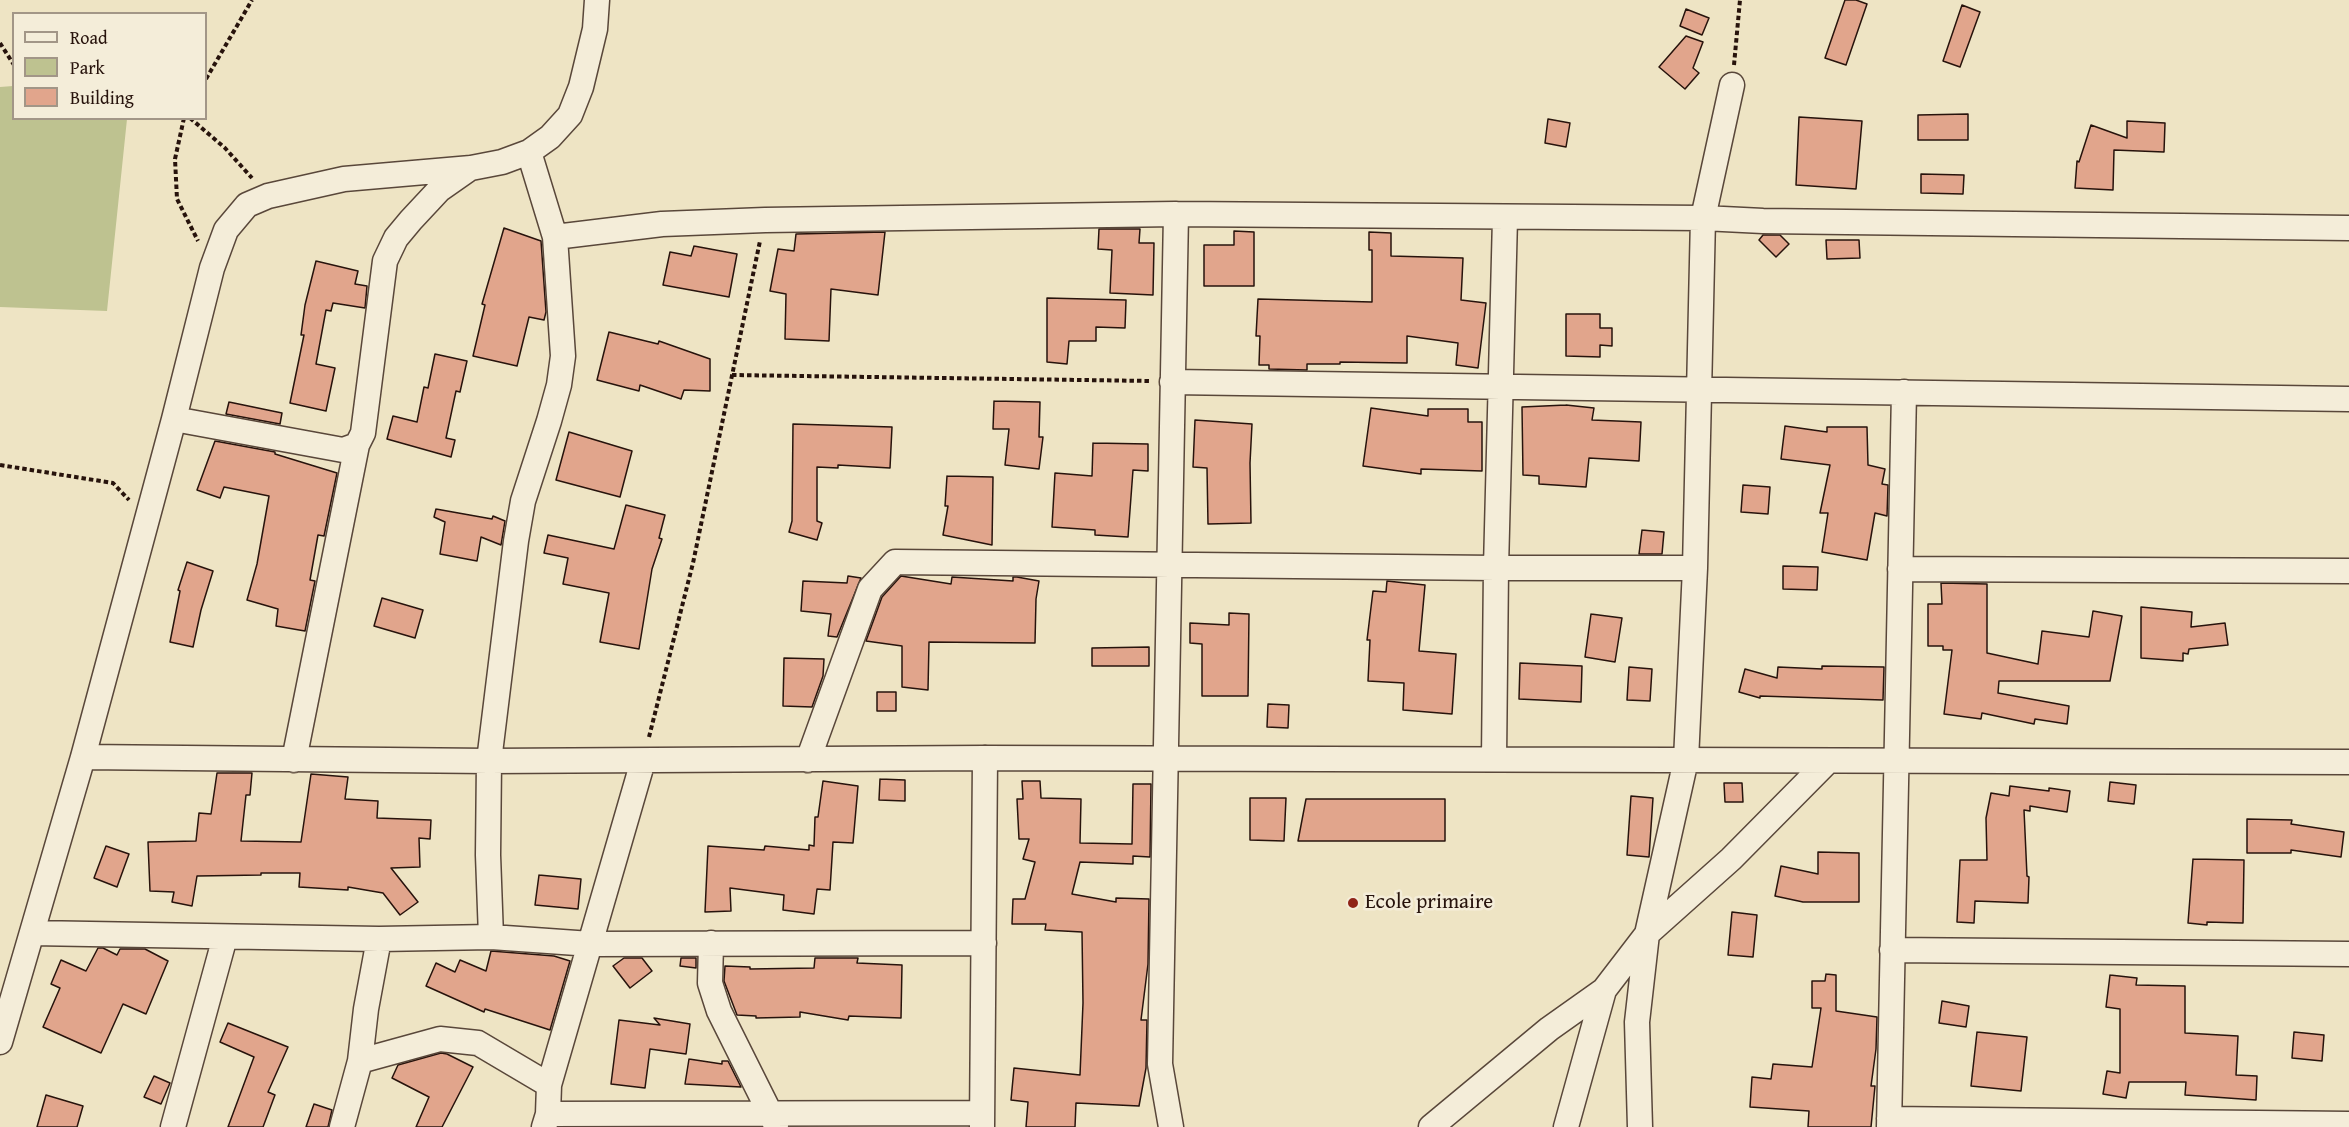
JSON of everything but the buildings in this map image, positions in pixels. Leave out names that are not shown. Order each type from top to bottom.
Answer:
[{"type":"street","points":[[0,1042],[83,757],[212,268],[226,230],[247,205],[268,196],[344,179],[471,168],[502,162],[529,152],[550,137],[570,115],[581,87],[595,29],[597,0]]},
{"type":"street","points":[[1640,1127],[1636,1022],[1647,934],[1686,760],[1695,568],[1703,218],[1732,85]]},
{"type":"street","points":[[491,937],[488,855],[489,761],[522,501],[549,421],[559,385],[563,356],[555,237],[529,152]]},
{"type":"street","points":[[294,760],[357,445],[363,433],[385,261],[396,238],[411,220],[439,190],[471,168]]},
{"type":"street","points":[[555,237],[662,224],[765,220],[1176,214],[1703,218],[1763,221],[2349,228]]},
{"type":"street","points":[[1171,1127],[1160,1064],[1176,214]]},
{"type":"street","points":[[1494,759],[1496,568],[1505,218]]},
{"type":"street","points":[[1172,381],[2349,399]]},
{"type":"street","points":[[1904,392],[1889,1123],[2349,1124]]},
{"type":"street","points":[[174,419],[343,450],[357,445]]},
{"type":"street","points":[[808,760],[870,589],[895,562],[1170,566],[1695,568]]},
{"type":"street","points":[[1900,569],[2349,571]]},
{"type":"street","points":[[83,757],[489,761],[985,758],[2349,762]]},
{"type":"street","points":[[643,761],[549,1085],[546,1120],[982,1120],[985,758]]},
{"type":"street","points":[[1431,1127],[1550,1029],[1604,990],[1647,934],[1731,859],[1828,761]]},
{"type":"street","points":[[32,933],[379,939],[491,937],[591,944],[984,943]]},
{"type":"street","points":[[173,1127],[225,937]]},
{"type":"street","points":[[342,1127],[360,1061],[366,1010],[379,939]]},
{"type":"street","points":[[711,943],[710,982],[719,1011],[774,1120]]},
{"type":"street","points":[[1892,950],[2349,954]]},
{"type":"street","points":[[1566,1127],[1604,990]]},
{"type":"street","points":[[360,1061],[440,1039],[478,1043],[549,1085]]},
{"type":"path","points":[[207,77],[252,0]]},
{"type":"path","points":[[1732,85],[1740,0]]},
{"type":"path","points":[[0,43],[12,62]]},
{"type":"path","points":[[184,120],[175,159],[177,199],[212,268]]},
{"type":"path","points":[[192,120],[225,148],[268,196]]},
{"type":"path","points":[[643,761],[693,563],[765,220]]},
{"type":"path","points":[[732,375],[1172,381]]},
{"type":"path","points":[[0,465],[113,483],[147,517]]},
{"type":"green space","points":[[12,86],[12,120],[127,120],[107,311],[0,307],[0,87]]},
{"type":"place","name":"Ecole primaire","points":[[1353,903]]}]
